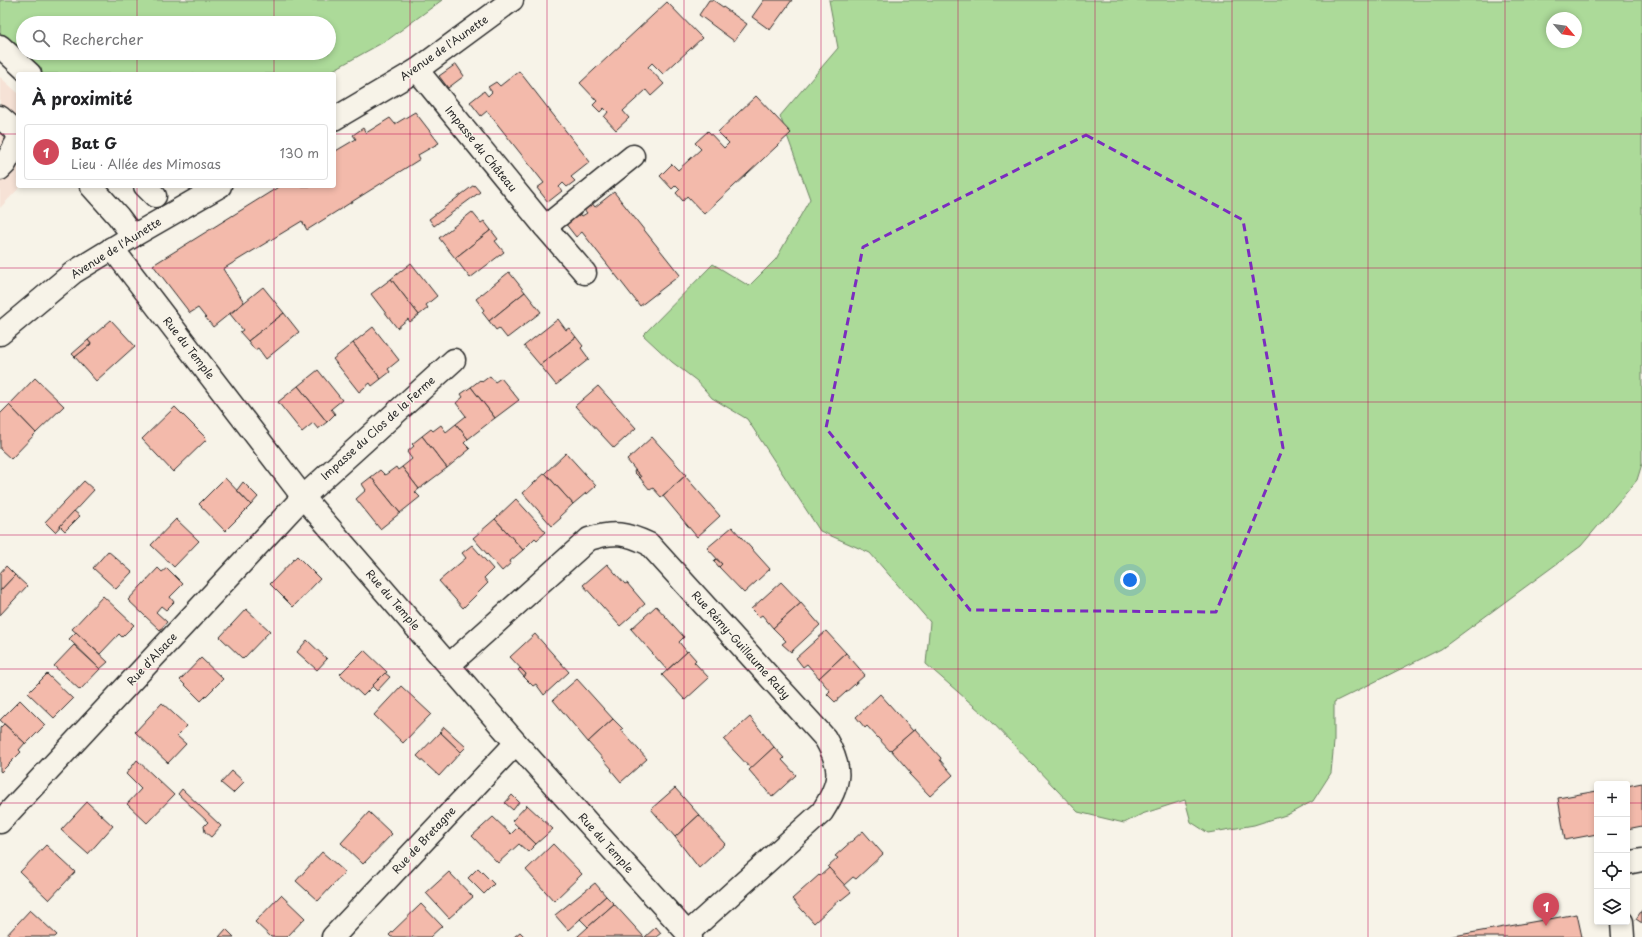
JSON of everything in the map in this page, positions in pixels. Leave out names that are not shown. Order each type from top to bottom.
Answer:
[{"type":"street","name":"Avenue de l'Aunette","points":[[336,118],[417,70],[512,0]]},
{"type":"street","points":[[0,46],[28,72]]},
{"type":"street","name":"Impasse du Château","points":[[417,70],[545,227],[585,273]]},
{"type":"street","points":[[0,117],[16,131]]},
{"type":"street","points":[[0,169],[5,164],[16,144]]},
{"type":"street","points":[[545,227],[633,156]]},
{"type":"street","points":[[93,188],[118,216],[132,236]]},
{"type":"street","name":"Avenue de l'Aunette","points":[[0,334],[74,272],[132,236],[216,188]]},
{"type":"street","name":"Rue du Temple","points":[[112,248],[303,496],[516,743],[689,935]]},
{"type":"street","name":"Impasse du Clos de la Ferme","points":[[303,496],[454,360]]},
{"type":"street","name":"Rue d'Alsace","points":[[0,822],[303,496]]},
{"type":"street","name":"Rue Rémy-Guillaume Raby","points":[[449,665],[589,539],[604,534],[622,534],[634,537],[649,544],[825,738],[833,752],[838,767],[833,795],[822,812],[689,935]]},
{"type":"street","name":"Rue de Bretagne","points":[[333,937],[516,743]]},
{"type":"street","points":[[1630,862],[1642,860]]},
{"type":"street","points":[[1622,925],[1623,937]]},
{"type":"highlighted area","points":[[1086,135],[1243,220],[1283,448],[1216,612],[970,610],[826,428],[863,247]]},
{"type":"shaded area","points":[[0,77],[16,91],[16,188],[19,188],[0,208]]},
{"type":"green space","points":[[0,0],[442,0],[389,39],[330,72],[30,72],[17,60],[336,60],[336,16],[16,16],[16,60],[0,45]]},
{"type":"green space","points":[[829,0],[1642,0],[1642,464],[1637,480],[1581,546],[1441,649],[1334,702],[1334,742],[1331,773],[1313,801],[1289,814],[1254,825],[1208,833],[1191,822],[1185,800],[1142,814],[1124,823],[1078,812],[990,720],[926,664],[930,622],[870,553],[820,531],[747,419],[712,398],[697,381],[672,362],[643,335],[713,264],[749,286],[776,259],[810,199],[780,116],[838,48]]},
{"type":"building","points":[[709,0],[713,0],[747,24],[734,41],[699,15]]},
{"type":"building","points":[[764,0],[792,0],[770,30],[752,17]]},
{"type":"building","points":[[667,2],[702,38],[663,74],[652,63],[648,67],[664,84],[651,96],[646,90],[623,111],[629,118],[616,130],[604,117],[608,112],[604,108],[600,112],[593,105],[597,101],[580,83]]},
{"type":"building","points":[[456,64],[464,76],[448,88],[439,76]]},
{"type":"building","points":[[519,71],[590,162],[571,177],[575,181],[567,187],[563,183],[559,187],[562,191],[548,202],[537,188],[544,183],[487,111],[481,116],[470,102],[484,91],[488,96],[492,92],[488,87],[496,82],[500,86]]},
{"type":"building","points":[[756,96],[791,133],[704,214],[687,196],[683,201],[676,193],[680,189],[676,185],[672,189],[660,176],[672,164],[678,170],[701,149],[695,143],[708,131],[724,148],[729,143],[718,132]]},
{"type":"building","points":[[415,112],[439,143],[418,155],[420,159],[307,230],[302,221],[223,269],[244,302],[213,327],[198,308],[190,313],[153,265],[277,188],[336,188],[336,151],[356,139],[353,135],[363,128],[366,133],[390,118],[395,124]]},
{"type":"building","points":[[474,185],[480,192],[434,226],[429,219]]},
{"type":"building","points":[[614,192],[680,275],[640,306],[582,232],[576,237],[565,223],[579,212],[582,216],[587,213],[583,208],[591,202],[595,207]]},
{"type":"building","points":[[472,212],[481,223],[484,221],[491,230],[455,258],[439,238]]},
{"type":"building","points":[[491,230],[498,239],[495,241],[504,252],[470,278],[455,258]]},
{"type":"building","points":[[411,263],[437,296],[426,305],[428,308],[419,315],[391,279]]},
{"type":"building","points":[[509,272],[525,292],[489,321],[482,312],[484,310],[476,299]]},
{"type":"building","points":[[391,279],[419,315],[410,322],[408,319],[397,328],[371,294]]},
{"type":"building","points":[[263,287],[284,313],[248,341],[240,332],[243,330],[230,314]]},
{"type":"building","points":[[525,292],[541,312],[507,338],[499,328],[496,330],[489,321]]},
{"type":"building","points":[[284,313],[299,332],[266,359],[258,348],[255,350],[248,341]]},
{"type":"building","points":[[558,319],[566,330],[569,328],[576,337],[540,365],[524,346]]},
{"type":"building","points":[[111,320],[135,346],[96,381],[75,357],[91,344],[88,340]]},
{"type":"building","points":[[373,327],[399,360],[388,369],[390,372],[381,379],[353,343]]},
{"type":"building","points":[[576,337],[583,346],[581,348],[589,359],[556,385],[540,365]]},
{"type":"building","points":[[88,340],[91,344],[75,357],[72,354]]},
{"type":"building","points":[[353,343],[381,379],[372,386],[370,383],[359,392],[333,359]]},
{"type":"building","points":[[318,370],[342,400],[331,409],[335,414],[327,422],[298,386]]},
{"type":"building","points":[[490,376],[495,382],[501,378],[519,400],[495,418],[471,387],[480,380],[482,382]]},
{"type":"building","points":[[35,378],[64,406],[36,433],[9,405]]},
{"type":"building","points":[[298,386],[327,422],[318,429],[313,423],[302,432],[278,402]]},
{"type":"building","points":[[598,386],[636,428],[614,448],[575,406]]},
{"type":"building","points":[[471,387],[495,418],[468,439],[456,424],[466,416],[456,403],[463,397],[461,394]]},
{"type":"building","points":[[9,405],[36,433],[11,459],[0,449],[0,414]]},
{"type":"building","points":[[175,407],[207,439],[173,472],[142,439]]},
{"type":"building","points":[[456,424],[468,439],[464,443],[470,449],[447,468],[422,436],[431,429],[433,431],[441,425],[446,432]]},
{"type":"building","points":[[422,436],[447,468],[419,489],[402,467],[412,459],[407,452],[414,446],[412,444]]},
{"type":"building","points":[[652,437],[686,475],[661,497],[653,488],[650,490],[627,460]]},
{"type":"building","points":[[566,453],[596,486],[573,504],[545,473]]},
{"type":"building","points":[[396,467],[398,470],[402,467],[419,489],[415,492],[420,497],[400,513],[371,477],[380,470],[385,475]]},
{"type":"building","points":[[635,470],[641,477],[640,478],[634,472]]},
{"type":"building","points":[[545,473],[573,504],[552,526],[523,493]]},
{"type":"building","points":[[685,476],[720,516],[697,537],[663,496]]},
{"type":"building","points":[[371,477],[400,513],[380,529],[356,499],[366,490],[362,484]]},
{"type":"building","points":[[225,478],[251,505],[225,531],[199,504]]},
{"type":"building","points":[[84,481],[94,490],[55,532],[45,522]]},
{"type":"building","points":[[243,482],[258,497],[251,505],[237,490]]},
{"type":"building","points":[[516,499],[546,532],[537,540],[535,538],[523,550],[495,519]]},
{"type":"building","points":[[74,511],[80,516],[65,531],[60,526]]},
{"type":"building","points":[[176,519],[199,541],[174,567],[151,545]]},
{"type":"building","points":[[495,519],[523,550],[510,561],[511,563],[502,571],[473,538]]},
{"type":"building","points":[[732,527],[770,569],[744,593],[719,567],[722,564],[707,548]]},
{"type":"building","points":[[472,545],[493,569],[484,578],[488,583],[463,608],[439,581],[466,558],[462,553]]},
{"type":"building","points":[[108,551],[132,572],[116,589],[93,568]]},
{"type":"building","points":[[297,556],[320,579],[293,607],[270,584]]},
{"type":"building","points":[[716,559],[722,564],[719,567],[714,561]]},
{"type":"building","points":[[607,564],[625,584],[627,583],[645,604],[620,626],[583,585]]},
{"type":"building","points":[[6,566],[15,575],[0,591],[0,573]]},
{"type":"building","points":[[158,568],[162,572],[167,568],[183,584],[170,597],[174,602],[166,610],[161,606],[156,612],[167,622],[160,630],[128,600]]},
{"type":"building","points":[[15,575],[27,586],[0,615],[0,591]]},
{"type":"building","points":[[781,582],[801,603],[773,628],[762,615],[759,617],[751,609]]},
{"type":"building","points":[[103,596],[134,625],[122,637],[119,634],[100,654],[72,629]]},
{"type":"building","points":[[801,603],[820,625],[791,652],[782,644],[786,641],[773,628]]},
{"type":"building","points":[[656,606],[684,637],[679,642],[687,652],[667,670],[631,629]]},
{"type":"building","points":[[246,609],[270,631],[243,659],[220,637]]},
{"type":"building","points":[[826,631],[846,653],[819,678],[807,664],[803,667],[796,658]]},
{"type":"building","points":[[76,632],[108,662],[100,669],[69,639]]},
{"type":"building","points":[[535,634],[569,672],[544,695],[536,684],[533,686],[524,677],[526,674],[510,657]]},
{"type":"building","points":[[307,640],[327,659],[317,670],[297,652]]},
{"type":"building","points":[[74,645],[100,669],[80,690],[54,666]]},
{"type":"building","points":[[364,650],[387,672],[363,696],[340,674]]},
{"type":"building","points":[[688,651],[696,660],[694,662],[709,678],[685,700],[662,675]]},
{"type":"building","points":[[846,653],[865,675],[835,702],[827,694],[830,691],[819,678]]},
{"type":"building","points":[[201,658],[223,679],[201,701],[180,680]]},
{"type":"building","points":[[520,668],[526,674],[524,677],[518,670]]},
{"type":"building","points":[[385,673],[390,677],[377,691],[372,686]]},
{"type":"building","points":[[47,674],[73,699],[54,718],[28,693]]},
{"type":"building","points":[[577,679],[613,719],[588,742],[553,700]]},
{"type":"building","points":[[401,686],[431,714],[403,743],[374,715]]},
{"type":"building","points":[[880,694],[913,731],[890,751],[867,726],[865,728],[856,717]]},
{"type":"building","points":[[20,700],[45,725],[26,744],[0,720]]},
{"type":"building","points":[[162,703],[187,726],[177,736],[186,744],[168,763],[135,732]]},
{"type":"building","points":[[750,717],[774,747],[751,769],[724,740]]},
{"type":"building","points":[[613,719],[647,759],[621,782],[611,770],[612,769],[588,742]]},
{"type":"building","points":[[4,724],[25,743],[19,750],[21,752],[1,772],[0,728]]},
{"type":"building","points":[[444,727],[466,747],[461,752],[440,732]]},
{"type":"building","points":[[915,729],[941,758],[940,760],[953,775],[930,796],[909,774],[911,773],[891,750]]},
{"type":"building","points":[[440,732],[461,752],[439,776],[417,756]]},
{"type":"building","points":[[774,747],[784,758],[782,760],[796,775],[772,797],[749,770]]},
{"type":"building","points":[[137,760],[174,795],[147,823],[127,804],[141,789],[126,774]]},
{"type":"building","points":[[232,771],[244,782],[233,793],[221,783]]},
{"type":"building","points":[[1642,783],[1642,826],[1630,828],[1630,817],[1630,785]]},
{"type":"building","points":[[675,788],[699,815],[675,837],[651,809]]},
{"type":"building","points":[[182,789],[221,826],[211,837],[205,832],[204,826],[208,822],[178,794]]},
{"type":"building","points":[[1594,792],[1594,835],[1565,840],[1558,798]]},
{"type":"building","points":[[512,795],[519,802],[513,810],[505,803]]},
{"type":"building","points":[[87,802],[113,826],[88,854],[61,830]]},
{"type":"building","points":[[527,805],[553,829],[536,844],[512,821]]},
{"type":"building","points":[[369,812],[392,834],[363,864],[341,843]]},
{"type":"building","points":[[699,815],[725,844],[699,868],[675,837]]},
{"type":"building","points":[[493,817],[511,834],[518,827],[536,844],[528,852],[519,844],[498,863],[472,836]]},
{"type":"building","points":[[863,831],[883,854],[856,879],[853,877],[844,885],[828,867],[838,858],[835,856]]},
{"type":"building","points":[[553,844],[582,874],[554,901],[526,870]]},
{"type":"building","points":[[46,845],[75,872],[49,900],[20,872]]},
{"type":"building","points":[[322,852],[345,872],[318,901],[296,881]]},
{"type":"building","points":[[478,868],[494,884],[484,894],[468,878]]},
{"type":"building","points":[[829,868],[851,892],[841,900],[840,899],[814,923],[792,899]]},
{"type":"building","points":[[449,872],[473,897],[449,918],[426,893]]},
{"type":"building","points":[[595,883],[606,896],[568,930],[555,915]]},
{"type":"building","points":[[281,895],[305,918],[287,937],[271,937],[255,922]]},
{"type":"building","points":[[606,896],[614,904],[588,927],[580,919]]},
{"type":"building","points":[[421,904],[442,926],[430,937],[391,937],[389,935]]},
{"type":"building","points":[[614,904],[644,937],[577,937],[588,927]]},
{"type":"building","points":[[30,910],[57,935],[55,937],[5,937]]},
{"type":"building","points":[[1642,910],[1642,923],[1636,919]]},
{"type":"building","points":[[1577,914],[1582,937],[1448,937]]},
{"type":"building","points":[[656,927],[661,933],[656,937],[645,937]]},
{"type":"building","points":[[226,929],[234,937],[219,937]]},
{"type":"building","points":[[520,932],[525,937],[514,937]]},
{"type":"place","name":"Bat G","points":[[1546,926]]}]
